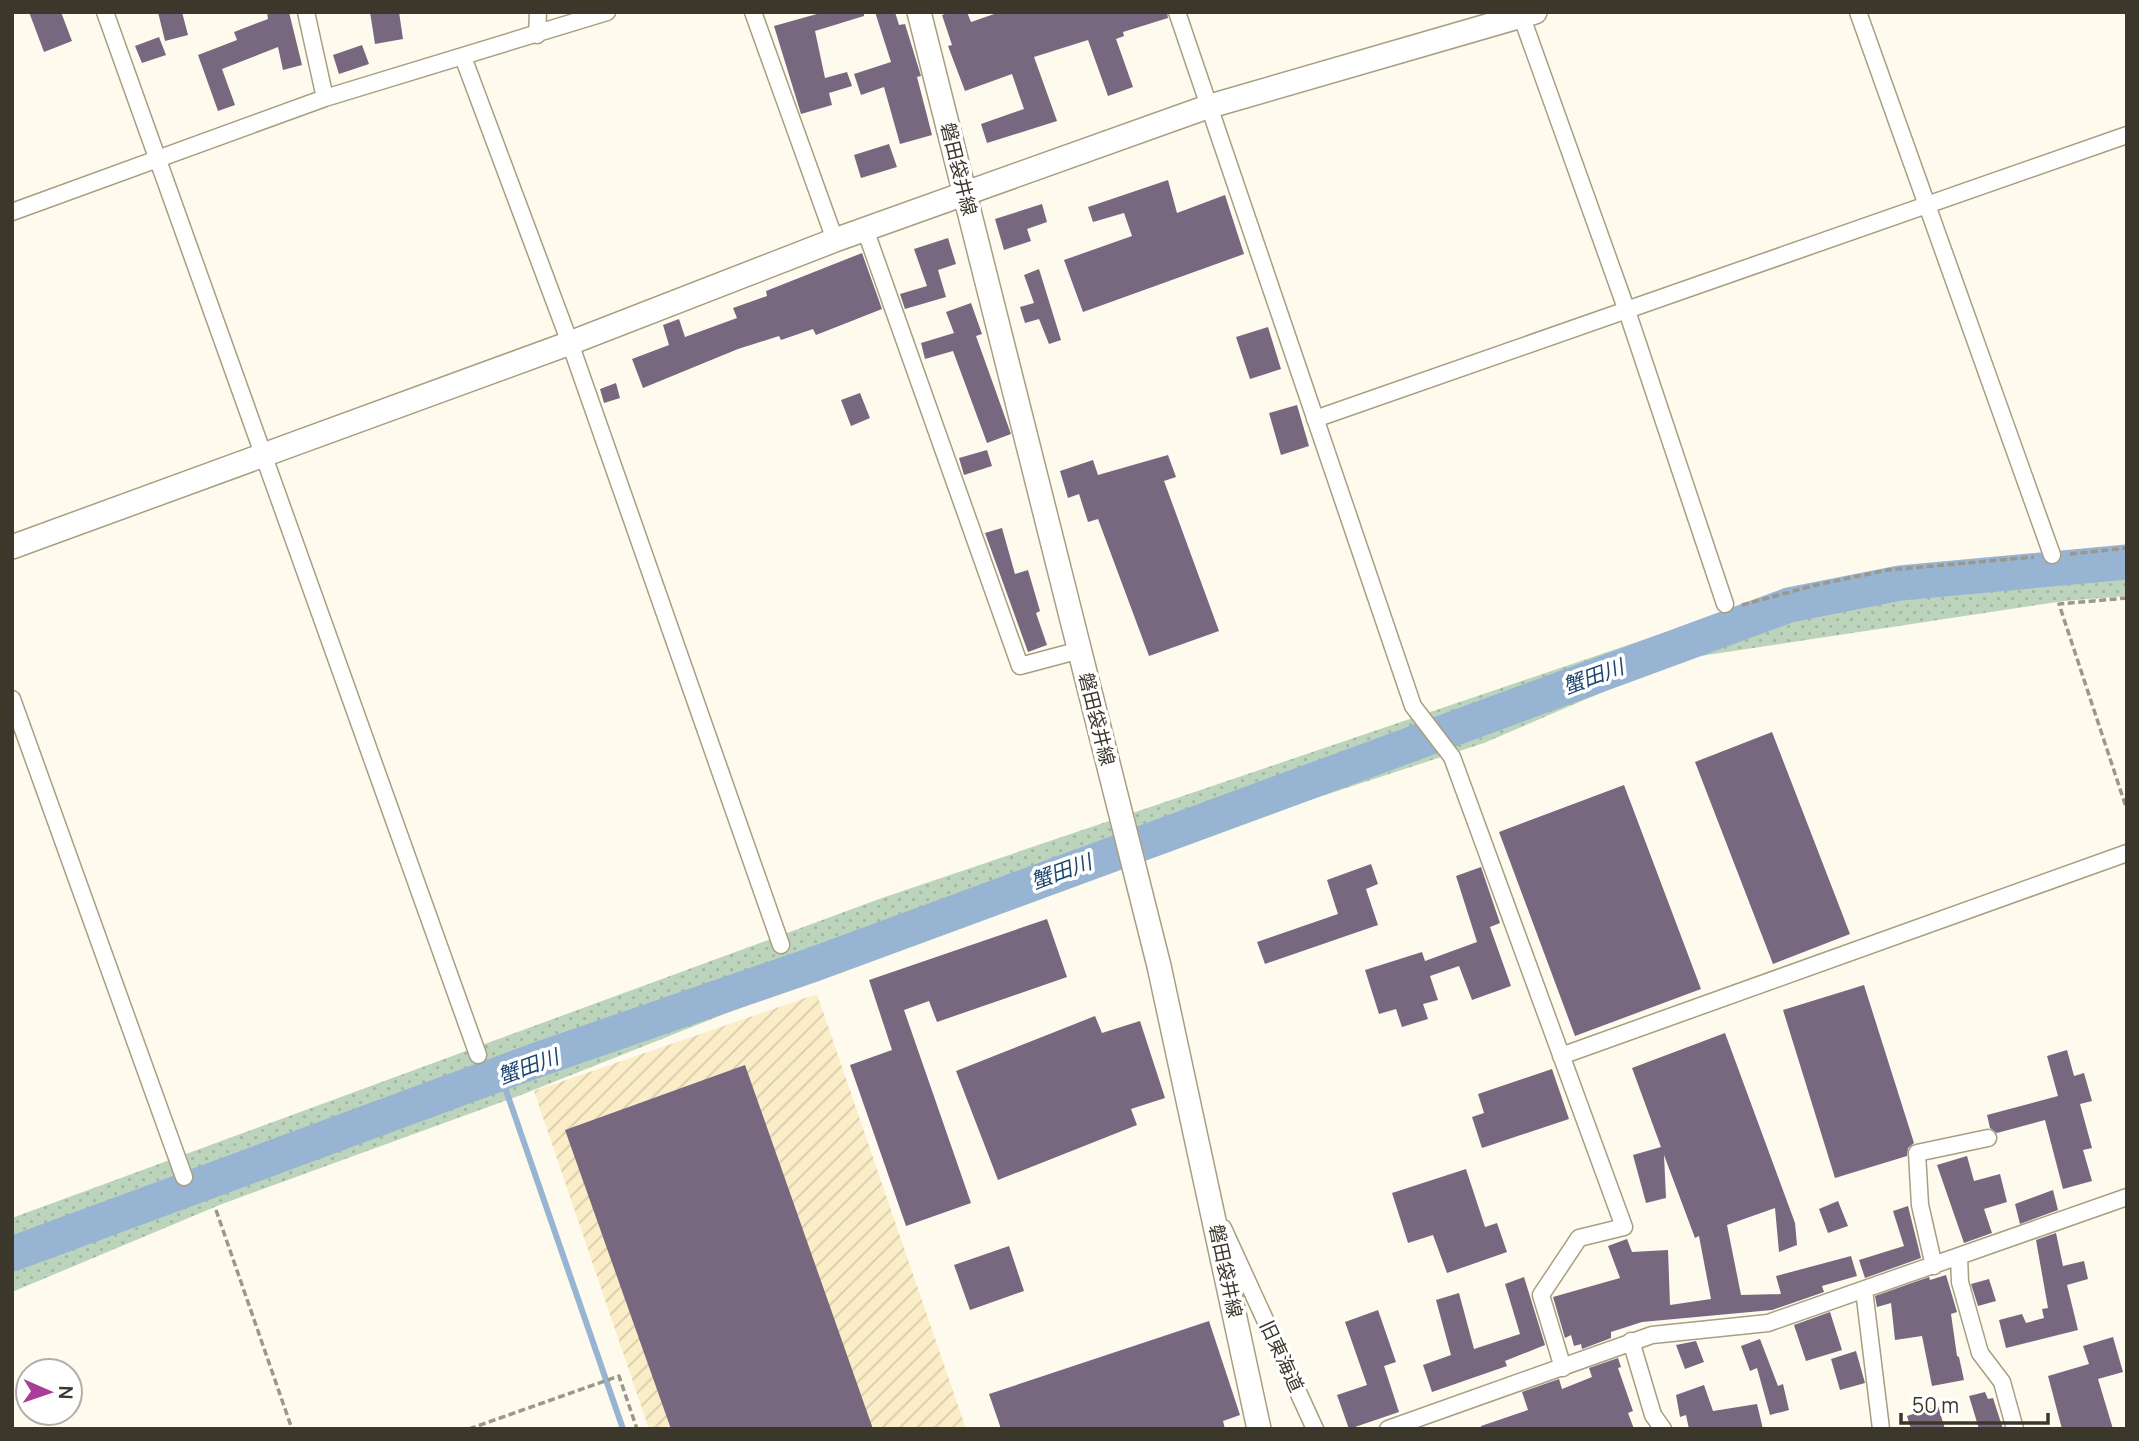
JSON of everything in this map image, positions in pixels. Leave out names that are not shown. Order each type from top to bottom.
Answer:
[{"type":"street","points":[[104,12],[478,1055]]},
{"type":"street","points":[[306,12],[325,98]]},
{"type":"street","points":[[537,35],[538,12]]},
{"type":"street","points":[[12,212],[325,98],[607,12]]},
{"type":"street","points":[[753,12],[835,240]]},
{"type":"street","name":"磐田袋井線","points":[[919,12],[1133,860],[1213,1207],[1259,1429]]},
{"type":"street","points":[[1177,12],[1207,107],[1413,706],[1451,757],[1624,1227],[1579,1238],[1541,1295],[1563,1367]]},
{"type":"street","points":[[1858,12],[2052,555]]},
{"type":"street","points":[[12,547],[263,453],[570,343],[835,240],[1207,107],[1526,14],[1725,604]]},
{"type":"street","points":[[463,57],[570,343],[780,945]]},
{"type":"street","points":[[1315,419],[2127,135]]},
{"type":"street","points":[[865,229],[1020,666],[1080,650]]},
{"type":"street","points":[[12,699],[184,1177]]},
{"type":"street","points":[[1561,1056],[2127,853]]},
{"type":"street","points":[[1934,1266],[1920,1205],[1917,1153],[1988,1138]]},
{"type":"street","points":[[1388,1429],[1652,1335],[1768,1323],[2127,1197]]},
{"type":"street","name":"旧東海道","points":[[1213,1207],[1315,1429]]},
{"type":"street","points":[[1959,1257],[1960,1282],[1980,1353],[2002,1382],[2015,1429]]},
{"type":"street","points":[[1864,1290],[1881,1429]]},
{"type":"street","points":[[1631,1341],[1653,1415],[1663,1429]]},
{"type":"path","points":[[1725,604],[1747,605],[1815,585],[1888,570],[2127,548]]},
{"type":"path","points":[[2127,598],[2059,604],[2127,810]]},
{"type":"path","points":[[216,1210],[292,1429]]},
{"type":"path","points":[[469,1429],[619,1376],[637,1429]]},
{"type":"shaded area","points":[[817,994],[966,1429],[649,1429],[534,1091]]},
{"type":"green space","points":[[2127,549],[2127,596],[2064,601],[1680,659],[1484,743],[1041,888],[521,1095],[222,1204],[12,1292],[12,1218],[882,898],[1746,605],[1820,584]]},
{"type":"building","points":[[29,12],[61,12],[72,41],[44,52]]},
{"type":"building","points":[[158,12],[182,12],[188,35],[165,41]]},
{"type":"building","points":[[267,12],[289,12],[302,65],[283,70],[278,47],[222,69],[235,105],[218,111],[198,55],[237,40],[234,32],[268,19]]},
{"type":"building","points":[[370,12],[399,12],[403,39],[375,44]]},
{"type":"building","points":[[824,12],[864,12],[864,16],[815,31],[825,78],[847,72],[852,86],[829,93],[832,105],[801,114],[774,26]]},
{"type":"building","points":[[875,12],[895,12],[899,25],[905,24],[921,76],[917,77],[932,135],[900,144],[884,87],[861,95],[854,74],[891,62]]},
{"type":"building","points":[[967,12],[971,22],[1000,12],[1167,12],[1168,18],[1123,32],[1124,36],[1116,39],[1133,87],[1108,96],[1088,40],[1034,57],[1057,121],[987,143],[981,124],[1024,109],[1012,74],[965,91],[948,46],[952,45],[942,15]]},
{"type":"building","points":[[159,37],[166,55],[142,63],[135,46]]},
{"type":"building","points":[[362,45],[369,64],[339,74],[333,55]]},
{"type":"building","points":[[889,144],[897,167],[861,178],[854,155]]},
{"type":"building","points":[[1168,180],[1177,213],[1225,195],[1244,254],[1083,312],[1064,260],[1132,236],[1124,213],[1093,222],[1088,207]]},
{"type":"building","points":[[1042,204],[1047,222],[1027,229],[1031,241],[1004,250],[995,219]]},
{"type":"building","points":[[948,238],[956,264],[938,270],[946,297],[905,309],[900,294],[927,286],[914,249]]},
{"type":"building","points":[[862,253],[882,309],[816,335],[813,329],[781,340],[779,336],[738,349],[643,388],[632,359],[669,345],[663,325],[679,319],[685,337],[737,318],[733,308],[767,296],[766,291]]},
{"type":"building","points":[[1039,269],[1061,340],[1049,344],[1039,319],[1025,323],[1020,307],[1034,303],[1024,275]]},
{"type":"building","points":[[971,303],[982,334],[976,336],[1011,434],[987,443],[953,351],[925,359],[921,343],[954,333],[946,312]]},
{"type":"building","points":[[1268,327],[1281,369],[1250,379],[1236,337]]},
{"type":"building","points":[[616,383],[620,398],[604,403],[600,389]]},
{"type":"building","points":[[860,393],[870,418],[851,426],[841,400]]},
{"type":"building","points":[[1297,405],[1309,446],[1281,455],[1269,413]]},
{"type":"building","points":[[987,450],[992,466],[964,475],[959,458]]},
{"type":"building","points":[[1168,455],[1176,477],[1164,481],[1219,631],[1149,656],[1098,519],[1088,522],[1079,494],[1068,498],[1060,471],[1093,460],[1098,475]]},
{"type":"building","points":[[1002,528],[1015,574],[1028,570],[1040,611],[1036,613],[1047,645],[1028,652],[985,533]]},
{"type":"building","points":[[1772,732],[1850,934],[1773,964],[1695,762]]},
{"type":"building","points":[[1624,785],[1701,989],[1575,1036],[1499,832]]},
{"type":"building","points":[[1371,864],[1378,884],[1366,889],[1378,925],[1265,964],[1257,942],[1338,914],[1327,880]]},
{"type":"building","points":[[1481,867],[1500,923],[1490,927],[1511,986],[1472,1000],[1459,966],[1430,976],[1438,1000],[1423,1004],[1428,1019],[1402,1027],[1396,1009],[1379,1014],[1365,970],[1422,952],[1425,961],[1477,942],[1456,876]]},
{"type":"building","points":[[1047,919],[1067,977],[937,1022],[929,1001],[904,1010],[971,1203],[906,1226],[850,1065],[892,1050],[869,980]]},
{"type":"building","points":[[1864,985],[1914,1143],[1908,1148],[1907,1156],[1835,1178],[1783,1010]]},
{"type":"building","points":[[1095,1016],[1102,1033],[1140,1021],[1165,1098],[1131,1109],[1137,1125],[998,1180],[956,1071]]},
{"type":"building","points":[[1725,1033],[1795,1223],[1797,1245],[1779,1252],[1775,1208],[1727,1225],[1741,1295],[1781,1294],[1776,1276],[1851,1256],[1857,1276],[1822,1286],[1824,1292],[1772,1310],[1642,1322],[1611,1332],[1611,1338],[1582,1349],[1581,1344],[1574,1346],[1571,1335],[1565,1338],[1553,1297],[1620,1278],[1608,1246],[1627,1239],[1632,1252],[1668,1250],[1670,1305],[1711,1299],[1699,1236],[1695,1238],[1664,1155],[1666,1198],[1646,1203],[1633,1155],[1661,1147],[1632,1068]]},
{"type":"building","points":[[2067,1050],[2074,1076],[2084,1073],[2092,1101],[2080,1104],[2092,1148],[2083,1150],[2092,1181],[2063,1189],[2045,1120],[1997,1133],[1990,1128],[1987,1115],[2058,1096],[2047,1056]]},
{"type":"building","points":[[745,1065],[873,1429],[671,1429],[565,1130]]},
{"type":"building","points":[[1552,1069],[1569,1119],[1482,1148],[1472,1117],[1484,1113],[1478,1094]]},
{"type":"building","points":[[1967,1156],[1974,1181],[2000,1174],[2007,1202],[1984,1209],[1992,1233],[1964,1243],[1937,1165]]},
{"type":"building","points":[[1466,1169],[1485,1227],[1497,1223],[1507,1252],[1447,1273],[1433,1235],[1408,1243],[1392,1193]]},
{"type":"building","points":[[2053,1190],[2058,1210],[2020,1224],[2015,1204]]},
{"type":"building","points":[[1838,1201],[1848,1226],[1828,1233],[1819,1209]]},
{"type":"building","points":[[1908,1206],[1921,1258],[1865,1278],[1859,1260],[1904,1246],[1893,1211]]},
{"type":"building","points":[[2056,1233],[2063,1266],[2084,1261],[2088,1279],[2067,1285],[2078,1330],[2006,1348],[1999,1320],[2022,1314],[2026,1323],[2044,1318],[2042,1309],[2048,1308],[2036,1240]]},
{"type":"building","points":[[1009,1246],[1024,1291],[970,1310],[954,1265]]},
{"type":"building","points":[[1946,1275],[1957,1312],[1951,1314],[1957,1356],[1964,1380],[1932,1386],[1922,1336],[1895,1340],[1891,1303],[1877,1307],[1875,1296],[1929,1277],[1930,1280]]},
{"type":"building","points":[[1524,1277],[1545,1345],[1505,1361],[1507,1366],[1432,1392],[1423,1365],[1451,1355],[1436,1300],[1459,1293],[1474,1349],[1520,1334],[1505,1284]]},
{"type":"building","points":[[1989,1279],[1996,1301],[1978,1306],[1971,1284]]},
{"type":"building","points":[[1378,1310],[1396,1362],[1384,1366],[1399,1412],[1349,1429],[1337,1395],[1367,1385],[1345,1322]]},
{"type":"building","points":[[1830,1312],[1842,1350],[1806,1361],[1794,1325]]},
{"type":"building","points":[[1209,1321],[1240,1415],[1223,1421],[1225,1429],[1001,1429],[989,1394]]},
{"type":"building","points":[[2113,1337],[2123,1372],[2098,1379],[2113,1429],[2062,1429],[2048,1376],[2089,1364],[2083,1346]]},
{"type":"building","points":[[1760,1339],[1778,1386],[1783,1384],[1789,1410],[1770,1415],[1757,1368],[1750,1371],[1741,1346]]},
{"type":"building","points":[[1696,1341],[1704,1362],[1685,1369],[1676,1345]]},
{"type":"building","points":[[1856,1351],[1865,1383],[1840,1390],[1831,1359]]},
{"type":"building","points":[[1618,1358],[1621,1367],[1618,1368],[1633,1411],[1628,1413],[1634,1429],[1482,1429],[1481,1426],[1528,1410],[1522,1392],[1559,1379],[1562,1389],[1592,1377],[1589,1368]]},
{"type":"building","points":[[1704,1385],[1713,1411],[1757,1404],[1763,1429],[1689,1429],[1686,1415],[1680,1417],[1676,1395]]},
{"type":"building","points":[[1985,1392],[1988,1399],[1993,1398],[2003,1429],[1979,1429],[1969,1396]]},
{"type":"building","points":[[1938,1406],[1945,1429],[1911,1429],[1907,1416]]},
{"type":"waterway","name":"蟹田川","points":[[12,1254],[534,1061],[812,965],[1789,605],[1900,583],[2127,562]]},
{"type":"waterway","points":[[500,1073],[623,1429]]}]
